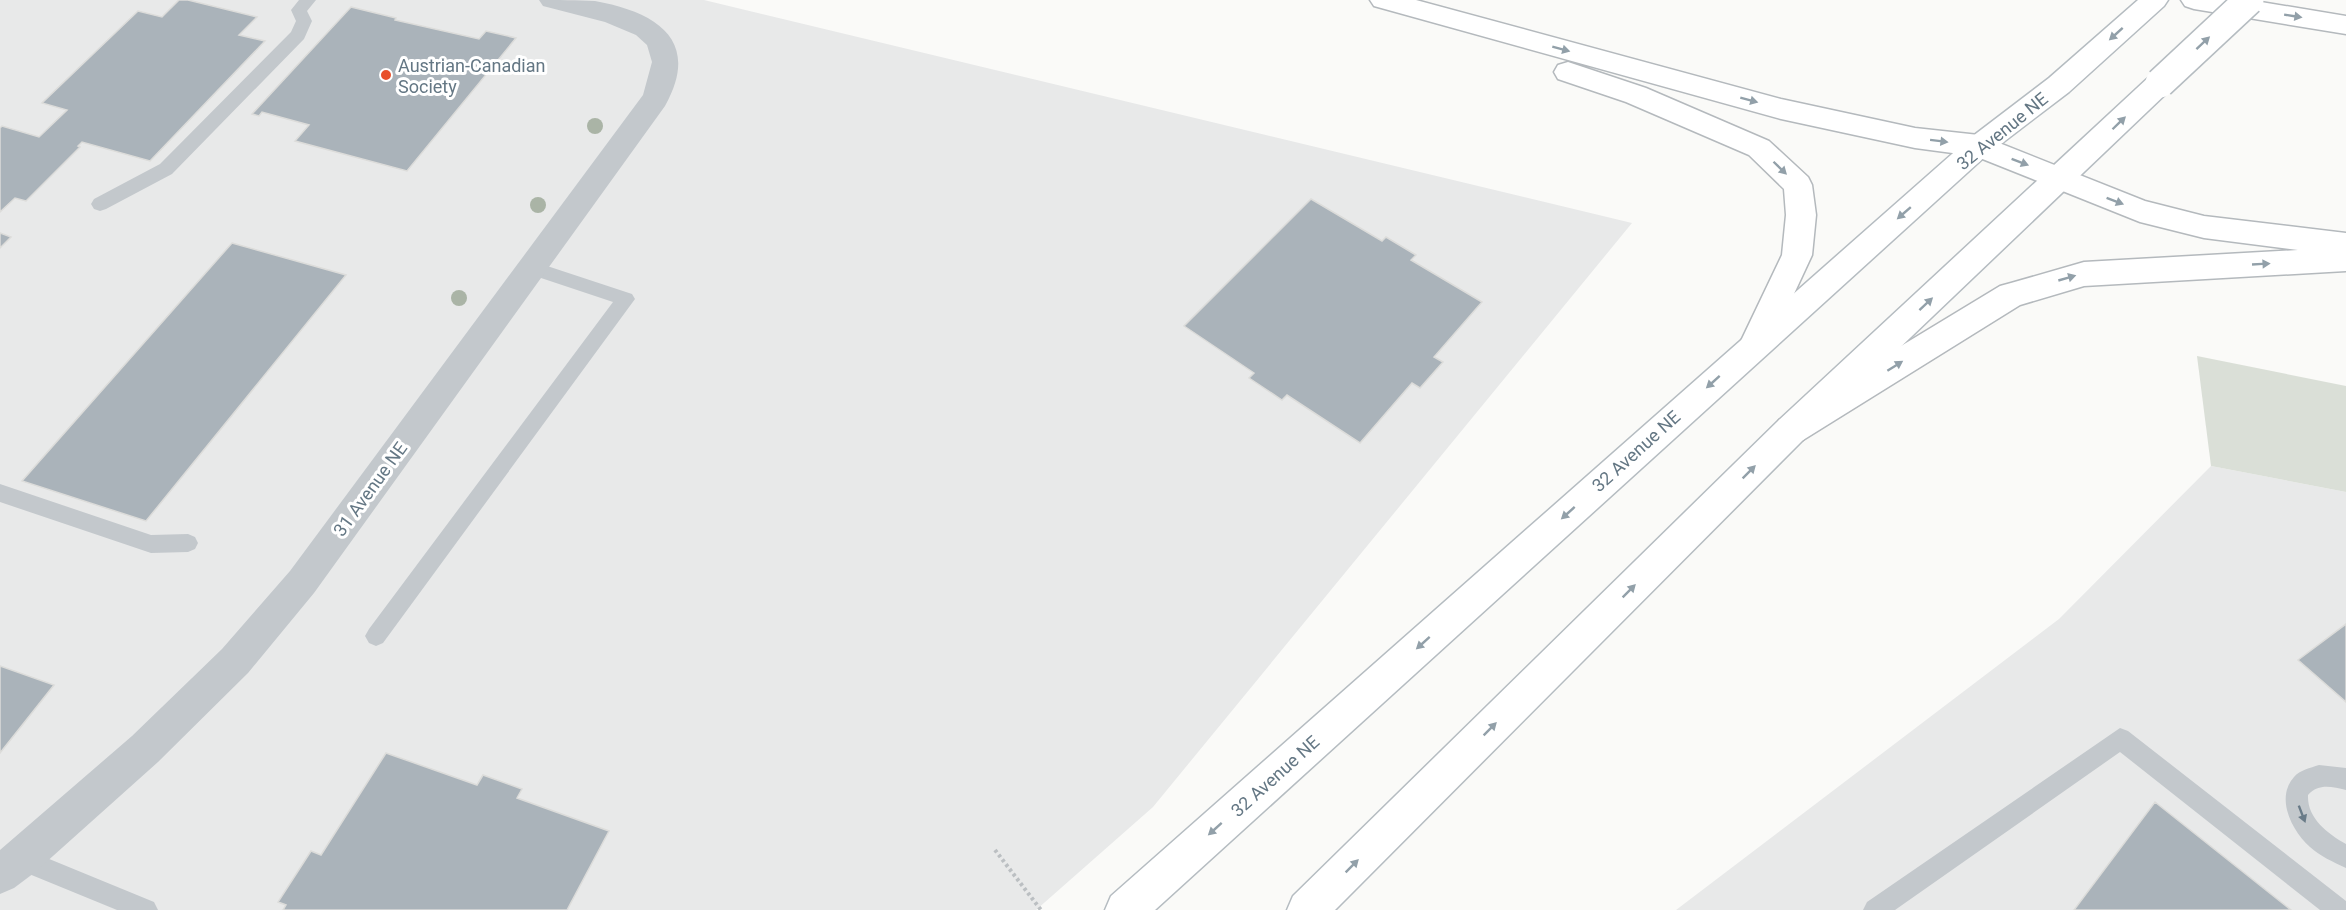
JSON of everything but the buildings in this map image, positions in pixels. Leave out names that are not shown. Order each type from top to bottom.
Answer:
[{"type":"main road","points":[[1360,0],[1636,95],[1759,148],[1798,185],[1801,215],[1797,255],[1756,343]]},
{"type":"main road","points":[[1383,0],[1781,108],[1915,138],[1979,146],[2140,211],[2204,227],[2346,245]]},
{"type":"main road","name":"32 Avenue NE","points":[[1125,910],[1756,343],[1979,146],[2078,69],[2155,0]]},
{"type":"main road","points":[[2194,0],[2346,25]]},
{"type":"main road","points":[[1309,909],[1791,430],[2249,0]]},
{"type":"main road","points":[[1791,430],[2011,295],[2084,274],[2346,260]]},
{"type":"street","name":"31 Avenue NE","points":[[10,866],[146,750],[235,661],[302,582],[655,99],[666,70],[664,49],[653,34],[633,21],[552,0]]},
{"type":"lane","points":[[100,204],[166,169],[298,34],[304,21],[299,10],[308,0]]},
{"type":"lane","points":[[376,636],[626,299],[532,268]]},
{"type":"lane","points":[[0,493],[151,544],[188,543]]},
{"type":"lane","points":[[1875,910],[2120,739],[2339,910]]},
{"type":"lane","points":[[2346,779],[2331,774],[2317,774],[2300,788],[2297,799],[2300,813],[2307,827],[2319,840],[2346,856]]},
{"type":"lane","points":[[10,866],[146,910]]},
{"type":"path","points":[[995,850],[1041,910]]},
{"type":"shaded area","points":[[0,0],[704,0],[1632,223],[1153,807],[1036,910],[0,910]]},
{"type":"shaded area","points":[[2197,356],[2346,386],[2346,492],[2211,466]]},
{"type":"shaded area","points":[[2211,466],[2346,492],[2346,910],[1676,910],[2059,619]]},
{"type":"place","name":"Austrian-Canadian Society","points":[[386,75]]}]
